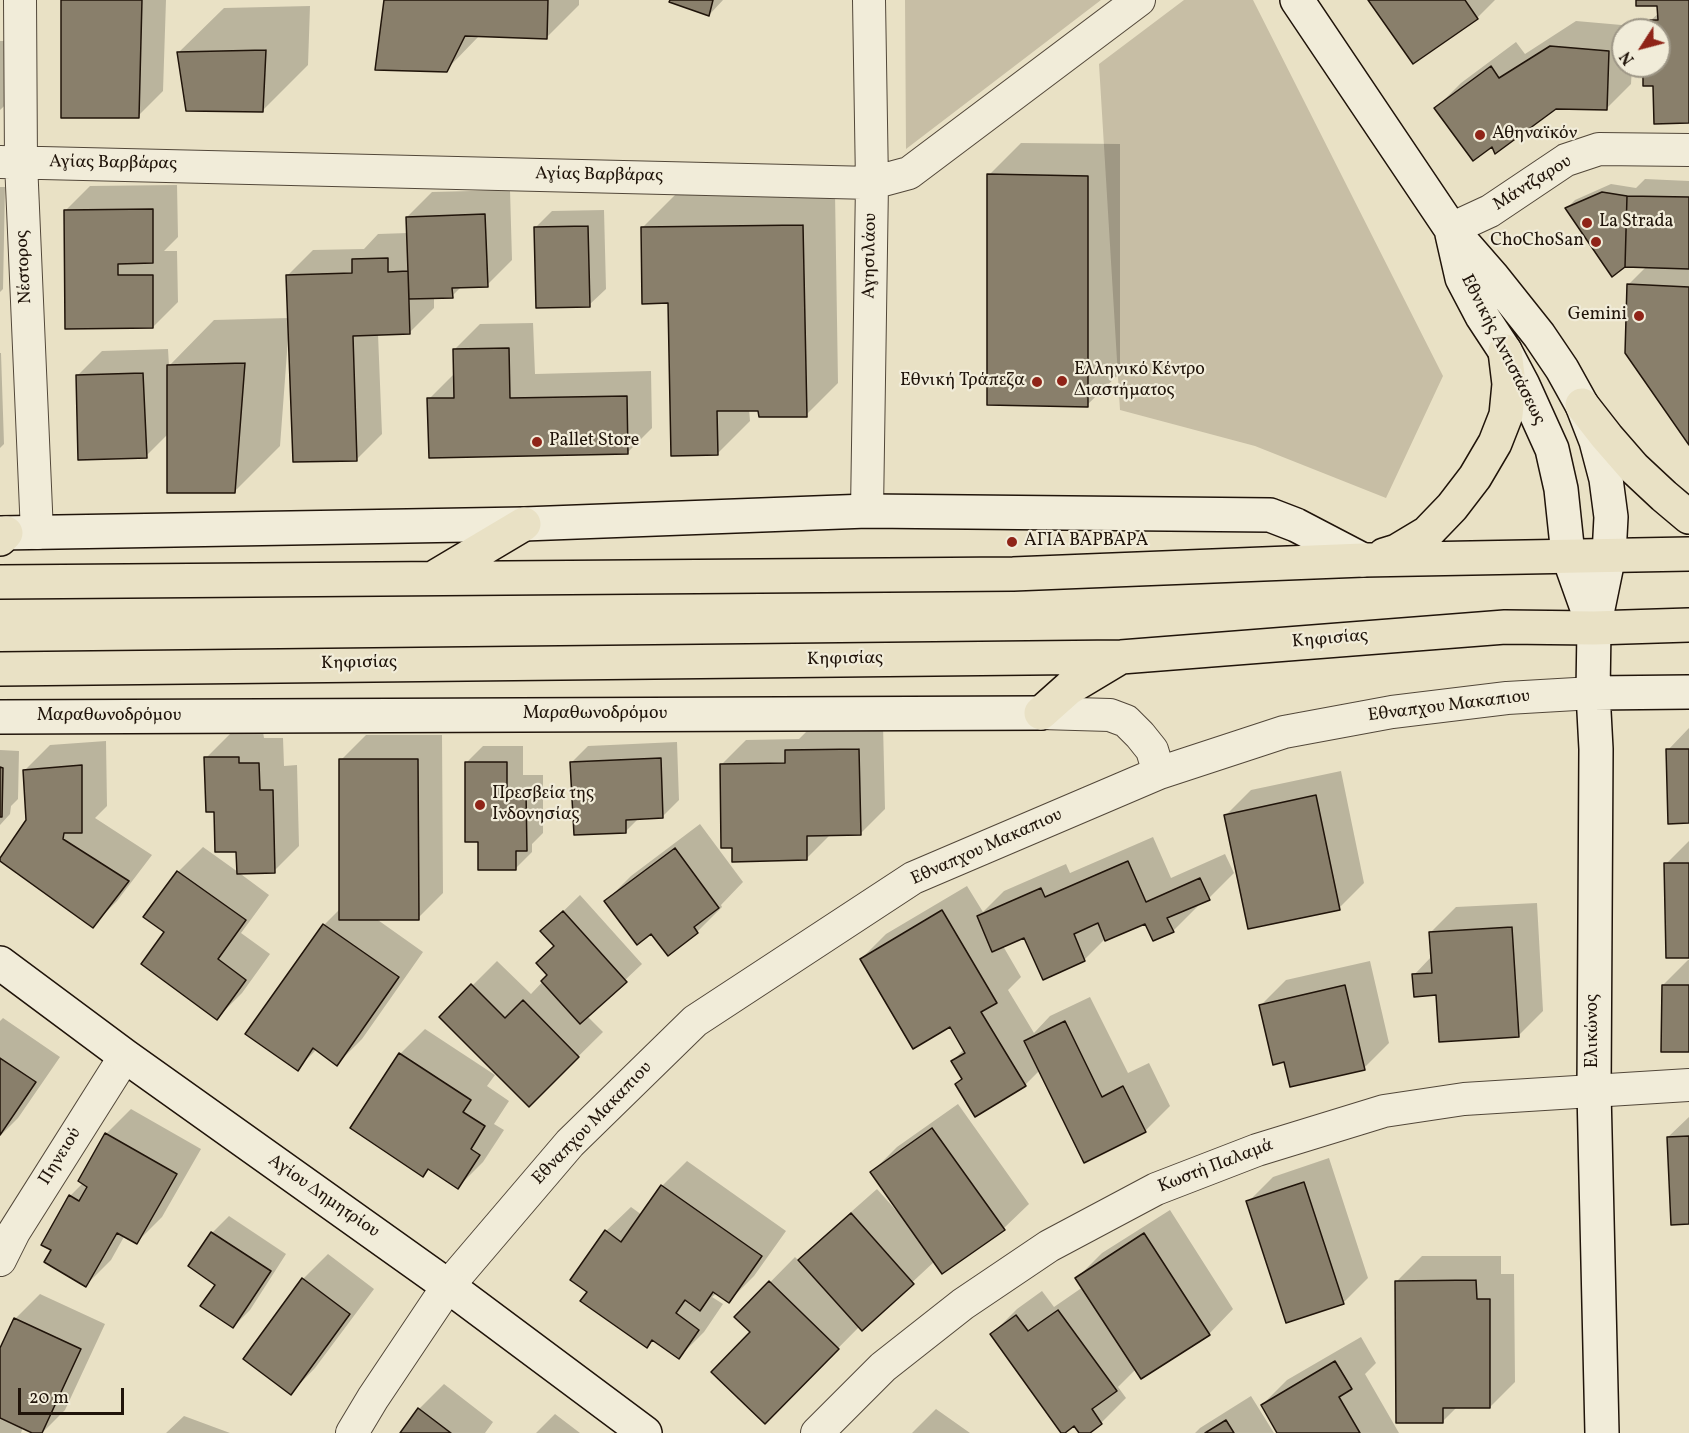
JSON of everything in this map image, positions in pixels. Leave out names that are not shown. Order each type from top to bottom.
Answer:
[{"type":"main road","points":[[1363,560],[1397,551],[1427,533],[1476,477],[1495,443],[1506,415],[1509,384],[1505,351]]},
{"type":"main road","points":[[1581,405],[1606,438],[1634,468],[1689,517]]},
{"type":"main road","points":[[433,578],[524,524]]},
{"type":"main road","points":[[0,582],[1013,574],[1363,560],[1689,554]]},
{"type":"main road","name":"Κηφισίας","points":[[0,669],[1120,657],[1505,627],[1594,628],[1689,625]]},
{"type":"main road","points":[[1041,713],[1069,688],[1120,657]]},
{"type":"street","name":"Νέστορος","points":[[11,535],[10,162],[20,0]]},
{"type":"street","name":"Αγησιλάου","points":[[867,511],[872,183],[869,0]]},
{"type":"street","name":"Αγίας Βαρβάρας","points":[[10,162],[872,183],[909,173],[1139,0]]},
{"type":"street","name":"Εθνικής Αντιστάσεως","points":[[1297,0],[1451,229],[1539,335],[1562,369],[1581,405],[1596,441],[1606,479],[1611,517],[1609,555],[1594,628]]},
{"type":"street","name":"Μάντζαρου","points":[[1451,229],[1490,211],[1566,160],[1599,149],[1689,150]]},
{"type":"street","name":"Εθνικής Αντιστάσεως","points":[[1451,229],[1462,278],[1523,385],[1552,449],[1561,489],[1568,555],[1594,628]]},
{"type":"street","points":[[11,535],[524,524],[867,511],[1270,515],[1296,525],[1363,560]]},
{"type":"street","name":"Ελικώνος","points":[[1594,628],[1593,693],[1596,749],[1594,1091],[1602,1433]]},
{"type":"street","points":[[1593,693],[1689,693]]},
{"type":"street","name":"Εθναπχου Μακαπιου","points":[[352,1433],[448,1286],[570,1143],[695,1021],[913,878],[1159,773],[1284,732],[1415,710],[1507,698],[1593,693]]},
{"type":"street","name":"Μαραθωνοδρόμου","points":[[0,717],[1041,713],[1110,715],[1126,721],[1140,735],[1152,750],[1159,773]]},
{"type":"street","name":"Αγίου Δημητρίου","points":[[0,963],[125,1056],[448,1286],[645,1433]]},
{"type":"street","name":"Πηνειού","points":[[0,1260],[14,1232],[125,1056]]},
{"type":"street","name":"Κωστή Παλαμά","points":[[817,1433],[883,1367],[963,1304],[1049,1246],[1156,1189],[1257,1150],[1384,1111],[1464,1099],[1689,1085]]},
{"type":"shaded area","points":[[905,0],[1101,0],[906,149]]},
{"type":"shaded area","points":[[1184,0],[1253,0],[1443,376],[1386,498],[1255,446],[1120,410],[1099,64]]},
{"type":"building","points":[[61,0],[142,0],[139,118],[61,118]]},
{"type":"building","points":[[384,0],[548,0],[547,39],[465,36],[447,72],[375,70]]},
{"type":"building","points":[[670,0],[713,0],[709,16],[669,2]]},
{"type":"building","points":[[1368,0],[1465,0],[1478,19],[1413,64]]},
{"type":"building","points":[[1636,0],[1689,0],[1689,123],[1654,124],[1653,86],[1643,86],[1643,78],[1671,78],[1671,18],[1658,18],[1657,6],[1636,6]]},
{"type":"building","points":[[1550,46],[1609,51],[1607,110],[1556,109],[1495,154],[1492,147],[1473,161],[1434,108],[1491,66],[1499,78]]},
{"type":"building","points":[[266,50],[263,112],[186,111],[177,52]]},
{"type":"building","points":[[987,174],[1088,176],[1088,407],[987,405]]},
{"type":"building","points":[[1602,192],[1627,196],[1625,267],[1612,277],[1565,208]]},
{"type":"building","points":[[1627,196],[1689,197],[1689,269],[1625,267]]},
{"type":"building","points":[[153,209],[153,263],[118,264],[118,275],[153,275],[153,328],[65,329],[64,210]]},
{"type":"building","points":[[485,214],[488,287],[452,288],[453,298],[409,299],[406,217]]},
{"type":"building","points":[[803,225],[807,417],[759,417],[758,411],[717,411],[718,455],[671,456],[668,303],[642,304],[641,227]]},
{"type":"building","points":[[588,226],[590,307],[536,308],[534,227]]},
{"type":"building","points":[[388,258],[388,272],[408,271],[410,334],[353,336],[357,461],[293,462],[286,275],[352,273],[352,259]]},
{"type":"building","points":[[1627,284],[1689,287],[1689,445],[1625,353]]},
{"type":"building","points":[[509,348],[510,398],[627,396],[628,454],[429,458],[427,398],[454,398],[453,349]]},
{"type":"building","points":[[245,363],[235,493],[167,493],[167,365]]},
{"type":"building","points":[[143,373],[147,458],[78,460],[76,375]]},
{"type":"building","points":[[859,749],[861,835],[807,836],[807,860],[732,862],[732,848],[721,848],[720,764],[785,763],[785,750]]},
{"type":"building","points":[[1666,749],[1689,749],[1689,823],[1668,824]]},
{"type":"building","points":[[204,757],[239,757],[239,763],[259,763],[260,790],[273,790],[275,873],[237,874],[236,852],[215,852],[214,812],[206,812]]},
{"type":"building","points":[[661,758],[663,818],[626,820],[626,833],[574,835],[570,762]]},
{"type":"building","points":[[339,759],[418,759],[419,920],[339,920]]},
{"type":"building","points":[[465,762],[507,762],[507,791],[526,791],[527,851],[516,851],[516,870],[478,870],[478,842],[465,842]]},
{"type":"building","points":[[82,765],[82,833],[64,833],[63,839],[129,881],[93,928],[0,861],[26,820],[23,770]]},
{"type":"building","points":[[0,767],[3,768],[2,817],[0,817]]},
{"type":"building","points":[[1316,795],[1340,910],[1248,929],[1224,815]]},
{"type":"building","points":[[675,848],[719,908],[694,927],[698,933],[668,956],[651,934],[637,945],[604,901]]},
{"type":"building","points":[[1128,861],[1146,902],[1200,878],[1210,900],[1167,918],[1174,932],[1153,941],[1145,924],[1105,941],[1098,923],[1074,934],[1085,961],[1043,980],[1024,938],[992,952],[977,916],[1041,888],[1045,897]]},
{"type":"building","points":[[1664,863],[1689,863],[1689,958],[1666,958]]},
{"type":"building","points":[[177,871],[246,920],[218,959],[246,980],[217,1020],[141,964],[164,932],[143,917]]},
{"type":"building","points":[[942,910],[997,1003],[981,1012],[1026,1086],[975,1117],[955,1084],[962,1079],[951,1061],[965,1053],[950,1027],[913,1049],[860,959]]},
{"type":"building","points":[[563,911],[627,982],[580,1024],[541,981],[547,975],[536,963],[554,946],[540,931]]},
{"type":"building","points":[[323,924],[399,977],[337,1066],[313,1048],[298,1071],[245,1034]]},
{"type":"building","points":[[1512,927],[1519,1037],[1439,1042],[1436,995],[1414,997],[1412,974],[1432,973],[1429,932]]},
{"type":"building","points":[[471,984],[505,1018],[523,1000],[579,1057],[529,1107],[439,1017]]},
{"type":"building","points":[[1345,985],[1365,1070],[1290,1087],[1284,1062],[1273,1065],[1259,1005]]},
{"type":"building","points":[[1662,985],[1689,985],[1689,1052],[1661,1052]]},
{"type":"building","points":[[1065,1021],[1102,1097],[1123,1086],[1146,1132],[1084,1163],[1024,1041]]},
{"type":"building","points":[[399,1053],[471,1100],[463,1112],[485,1126],[471,1149],[480,1155],[458,1189],[428,1169],[423,1177],[350,1128]]},
{"type":"building","points":[[0,1058],[36,1082],[0,1135]]},
{"type":"building","points":[[932,1128],[1005,1230],[942,1274],[870,1172]]},
{"type":"building","points":[[105,1133],[177,1174],[137,1244],[117,1233],[86,1287],[44,1262],[51,1250],[41,1245],[69,1195],[79,1201],[87,1187],[78,1181]]},
{"type":"building","points":[[1689,1136],[1689,1224],[1671,1225],[1667,1137]]},
{"type":"building","points":[[1304,1182],[1344,1304],[1286,1323],[1246,1201]]},
{"type":"building","points":[[661,1185],[762,1256],[729,1303],[713,1292],[700,1311],[685,1300],[676,1313],[699,1330],[679,1359],[652,1340],[647,1348],[580,1301],[587,1292],[570,1280],[605,1230],[621,1242]]},
{"type":"building","points":[[851,1213],[914,1284],[862,1331],[798,1260]]},
{"type":"building","points":[[211,1232],[271,1271],[233,1328],[200,1306],[215,1285],[188,1266]]},
{"type":"building","points":[[1144,1233],[1210,1335],[1141,1379],[1075,1278]]},
{"type":"building","points":[[302,1278],[350,1314],[291,1395],[243,1359]]},
{"type":"building","points":[[1476,1280],[1477,1299],[1490,1299],[1490,1408],[1443,1408],[1443,1423],[1396,1423],[1395,1281]]},
{"type":"building","points":[[769,1281],[839,1349],[765,1424],[711,1372],[750,1332],[734,1317]]},
{"type":"building","points":[[1058,1310],[1117,1391],[1092,1409],[1102,1424],[1090,1433],[1079,1433],[1074,1426],[1065,1433],[1061,1433],[990,1334],[1016,1315],[1028,1331]]},
{"type":"building","points":[[14,1318],[81,1349],[42,1433],[32,1433],[0,1418],[0,1348]]},
{"type":"building","points":[[1335,1361],[1352,1389],[1339,1397],[1360,1433],[1277,1433],[1261,1405]]},
{"type":"building","points":[[418,1408],[451,1433],[400,1433]]},
{"type":"building","points":[[1226,1420],[1234,1433],[1205,1433]]},
{"type":"place","name":"Αθηναϊκόν","points":[[1480,135]]},
{"type":"place","name":"La Strada","points":[[1587,223]]},
{"type":"place","name":"ChoChoSan","points":[[1596,242]]},
{"type":"place","name":"Gemini","points":[[1639,316]]},
{"type":"place","name":"Ελληνικό Κέντρο Διαστήματος","points":[[1062,381]]},
{"type":"place","name":"Εθνική Τράπεζα","points":[[1037,382]]},
{"type":"place","name":"Pallet Store","points":[[537,442]]},
{"type":"place","name":"ΑΓΙΑ ΒΑΡΒΑΡΑ","points":[[1012,542]]},
{"type":"place","name":"Πρεσβεία της Ινδονησίας","points":[[480,805]]}]
